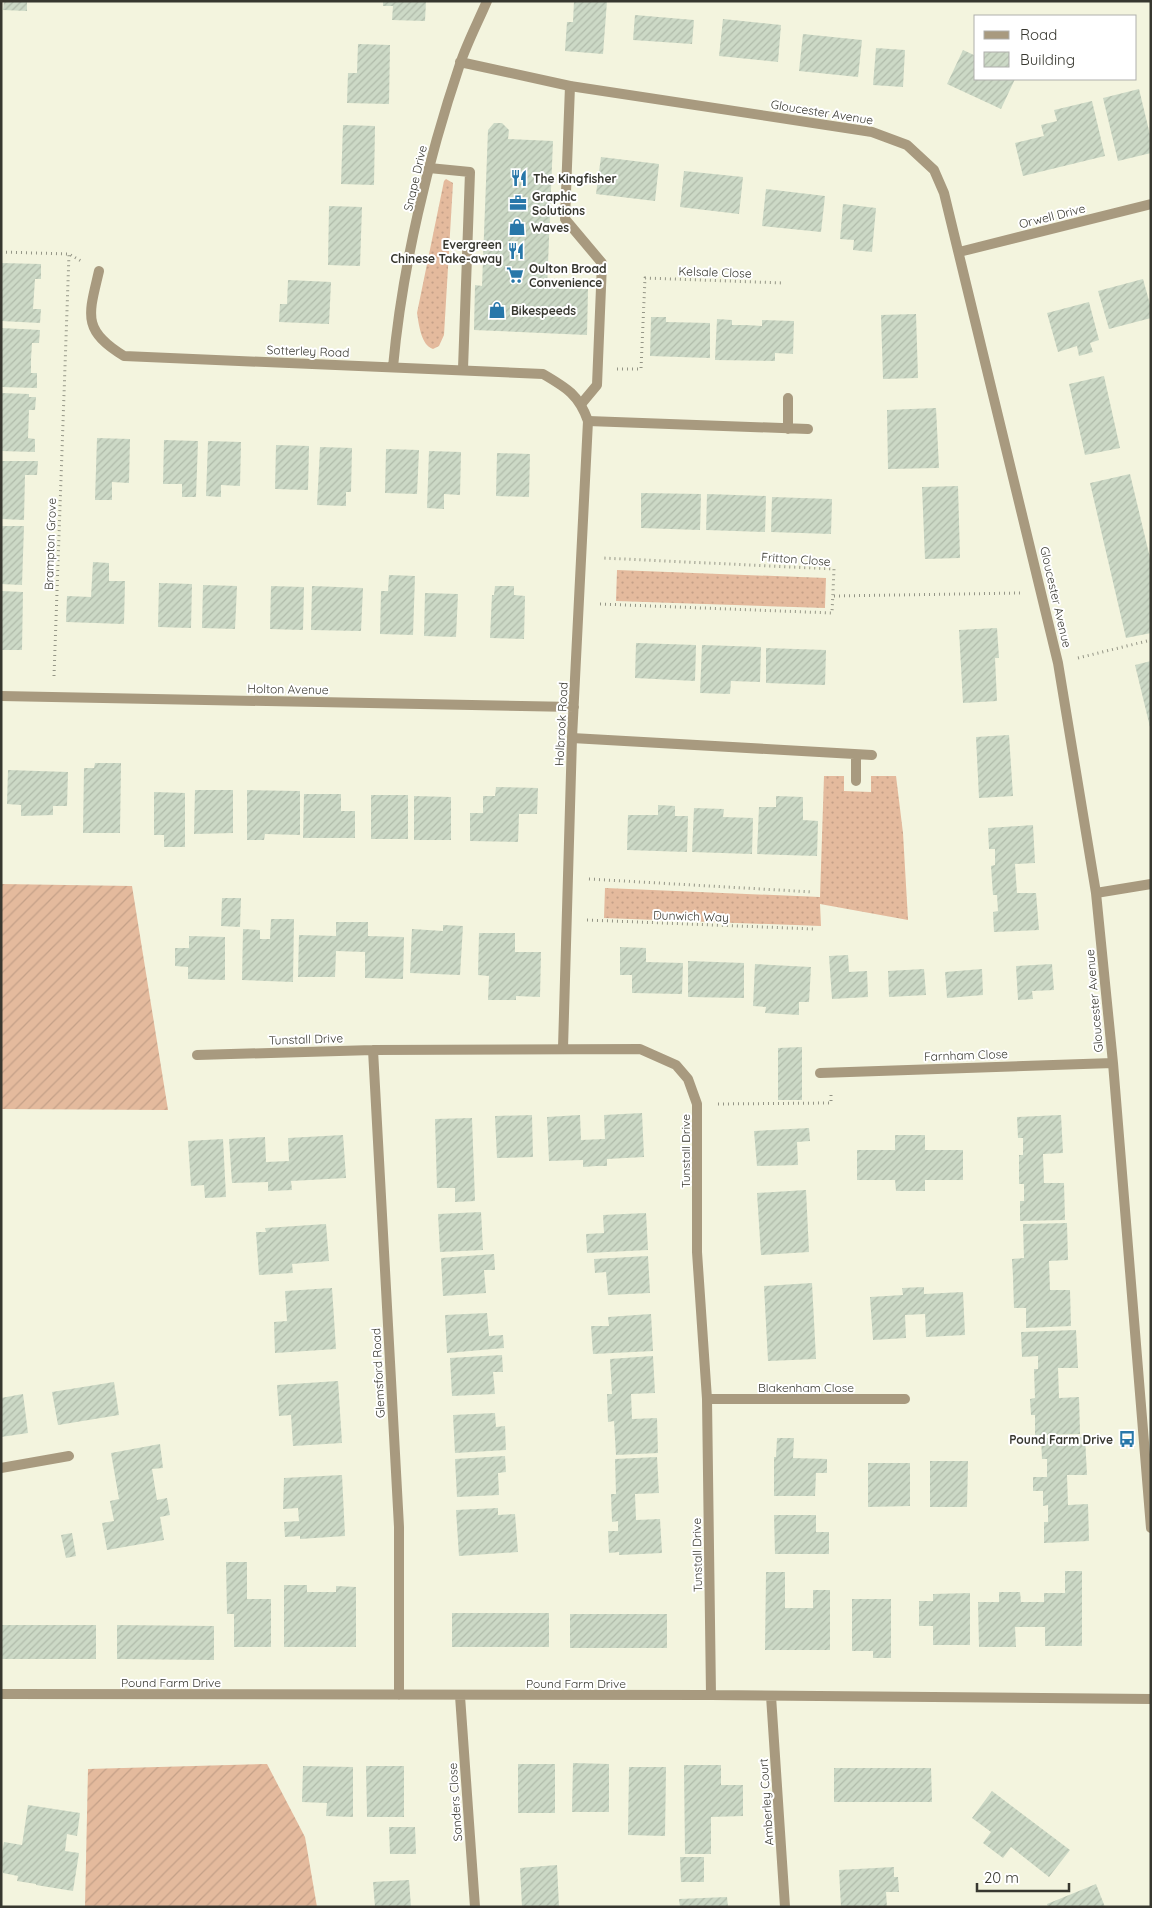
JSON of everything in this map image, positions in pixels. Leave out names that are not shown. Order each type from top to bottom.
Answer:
[{"type":"street","name":"Snape Drive","points":[[393,367],[398,318],[429,168],[460,62],[487,1]]},
{"type":"street","name":"Gloucester Avenue","points":[[460,62],[570,86],[872,132],[907,145],[934,170],[944,193],[959,252],[1058,662],[1096,893],[1113,1063],[1148,1468],[1151,1528]]},
{"type":"street","points":[[570,86],[565,219],[602,263],[598,384],[582,403]]},
{"type":"street","points":[[429,168],[470,172],[463,369]]},
{"type":"street","name":"Orwell Drive","points":[[959,252],[1151,204]]},
{"type":"street","name":"Sotterley Road","points":[[99,271],[90,312],[94,332],[106,345],[124,356],[463,369],[543,374],[564,386],[582,403]]},
{"type":"street","points":[[788,398],[788,429]]},
{"type":"street","name":"Holbrook Road","points":[[563,1048],[572,738],[588,421],[582,403]]},
{"type":"street","points":[[588,421],[808,429]]},
{"type":"street","name":"Holton Avenue","points":[[1,696],[574,707]]},
{"type":"street","points":[[572,738],[872,754]]},
{"type":"street","points":[[856,754],[856,781]]},
{"type":"street","points":[[1096,893],[1151,884]]},
{"type":"street","name":"Tunstall Drive","points":[[197,1055],[373,1050],[640,1049],[663,1057],[676,1065],[688,1079],[697,1104],[697,1252],[707,1400],[711,1695]]},
{"type":"street","name":"Glemsford Road","points":[[373,1050],[399,1526],[399,1695]]},
{"type":"street","name":"Farnham Close","points":[[820,1072],[1113,1063]]},
{"type":"street","name":"Blakenham Close","points":[[707,1400],[906,1399]]},
{"type":"street","points":[[1,1468],[69,1456]]},
{"type":"street","name":"Pound Farm Drive","points":[[1,1694],[711,1695],[1151,1699]]},
{"type":"street","name":"Sanders Close","points":[[460,1696],[475,1907]]},
{"type":"street","name":"Amberley Court","points":[[771,1696],[785,1907]]},
{"type":"path","points":[[1,252],[69,254],[99,271]]},
{"type":"path","name":"Brampton Grove","points":[[53,697],[69,254]]},
{"type":"path","name":"Kelsale Close","points":[[598,384],[612,369],[641,369],[645,278],[784,283]]},
{"type":"path","name":"Fritton Close","points":[[581,557],[834,569],[834,596]]},
{"type":"path","points":[[580,603],[832,613],[834,596],[1042,593]]},
{"type":"path","points":[[1058,662],[1151,640]]},
{"type":"path","points":[[568,878],[813,892]]},
{"type":"path","name":"Dunwich Way","points":[[567,919],[814,929]]},
{"type":"path","points":[[697,1104],[831,1103],[831,1072]]},
{"type":"shaded area","points":[[446,179],[453,183],[444,335],[439,346],[433,349],[423,339],[417,313],[444,181]]},
{"type":"shaded area","points":[[617,570],[826,578],[825,608],[616,601]]},
{"type":"shaded area","points":[[824,776],[844,776],[844,791],[871,792],[871,776],[896,776],[903,833],[908,920],[820,904],[821,926],[604,918],[605,888],[820,897]]},
{"type":"shaded area","points":[[1,884],[132,886],[168,1110],[1,1109]]},
{"type":"shaded area","points":[[267,1764],[305,1837],[317,1907],[85,1907],[88,1769]]},
{"type":"building","points":[[4,1],[27,1],[27,11],[3,10]]},
{"type":"building","points":[[383,1],[426,1],[425,21],[392,20],[393,6],[383,6]]},
{"type":"building","points":[[574,1],[607,1],[603,54],[565,51],[567,22],[573,22]]},
{"type":"building","points":[[635,15],[694,20],[692,44],[633,40]]},
{"type":"building","points":[[723,19],[781,25],[778,62],[719,56]]},
{"type":"building","points":[[803,34],[862,40],[858,77],[799,71]]},
{"type":"building","points":[[358,44],[390,45],[389,104],[347,103],[348,73],[357,73]]},
{"type":"building","points":[[876,48],[905,50],[903,87],[873,85]]},
{"type":"building","points":[[963,50],[974,55],[974,80],[1015,80],[1001,109],[947,84]]},
{"type":"building","points":[[1139,89],[1151,139],[1151,153],[1118,161],[1103,98]]},
{"type":"building","points":[[1092,101],[1105,156],[1023,176],[1015,143],[1044,136],[1041,125],[1057,121],[1054,110]]},
{"type":"building","points":[[494,123],[502,123],[509,130],[508,139],[553,141],[547,288],[588,289],[587,335],[474,330],[475,285],[482,286],[488,130]]},
{"type":"building","points":[[343,125],[375,126],[374,185],[341,184]]},
{"type":"building","points":[[601,157],[659,164],[655,201],[596,194]]},
{"type":"building","points":[[684,171],[743,177],[739,214],[680,207]]},
{"type":"building","points":[[766,189],[825,196],[821,232],[762,226]]},
{"type":"building","points":[[843,204],[876,208],[872,252],[853,250],[854,240],[840,239]]},
{"type":"building","points":[[329,206],[362,207],[360,266],[328,265]]},
{"type":"building","points":[[1,263],[41,264],[41,279],[35,279],[33,309],[41,309],[40,323],[1,321]]},
{"type":"building","points":[[1143,279],[1151,308],[1151,318],[1109,329],[1098,291]]},
{"type":"building","points":[[288,280],[331,282],[329,324],[279,322],[280,304],[287,304]]},
{"type":"building","points":[[1089,302],[1099,340],[1090,343],[1093,352],[1079,356],[1077,346],[1058,352],[1047,313]]},
{"type":"building","points":[[916,314],[918,378],[883,379],[881,315]]},
{"type":"building","points":[[651,317],[666,317],[666,322],[710,323],[710,358],[650,356]]},
{"type":"building","points":[[717,319],[732,320],[732,325],[762,326],[762,320],[794,321],[793,354],[775,353],[775,361],[715,360]]},
{"type":"building","points":[[1,328],[40,330],[39,343],[32,343],[31,359],[31,373],[37,373],[37,388],[1,387]]},
{"type":"building","points":[[1104,376],[1120,448],[1085,455],[1069,384]]},
{"type":"building","points":[[1,393],[29,394],[29,397],[36,397],[35,410],[29,410],[28,438],[35,439],[35,452],[1,451]]},
{"type":"building","points":[[936,408],[939,468],[888,469],[887,410]]},
{"type":"building","points":[[97,438],[130,439],[129,483],[112,482],[112,500],[95,500]]},
{"type":"building","points":[[164,440],[198,441],[196,497],[182,497],[182,484],[163,484]]},
{"type":"building","points":[[208,441],[241,442],[240,486],[221,485],[221,497],[206,496]]},
{"type":"building","points":[[276,445],[309,446],[308,490],[275,489]]},
{"type":"building","points":[[320,447],[352,448],[351,492],[346,492],[346,506],[317,505]]},
{"type":"building","points":[[386,449],[419,450],[417,494],[385,493]]},
{"type":"building","points":[[429,451],[461,452],[460,495],[444,494],[444,509],[427,508]]},
{"type":"building","points":[[497,453],[530,454],[529,497],[496,496]]},
{"type":"building","points":[[1,461],[38,461],[37,475],[25,475],[24,520],[1,519]]},
{"type":"building","points":[[1130,474],[1151,562],[1151,633],[1126,638],[1090,483]]},
{"type":"building","points":[[958,486],[960,558],[925,559],[922,487]]},
{"type":"building","points":[[641,493],[701,494],[700,530],[641,528]]},
{"type":"building","points":[[707,494],[766,496],[765,532],[706,530]]},
{"type":"building","points":[[772,497],[832,499],[831,534],[771,532]]},
{"type":"building","points":[[1,526],[24,526],[22,585],[1,584]]},
{"type":"building","points":[[93,562],[109,563],[109,581],[125,581],[124,624],[66,622],[67,596],[91,597]]},
{"type":"building","points":[[389,575],[415,576],[413,635],[380,634],[381,591],[388,591]]},
{"type":"building","points":[[159,583],[192,584],[191,628],[158,627]]},
{"type":"building","points":[[203,585],[237,586],[235,629],[202,628]]},
{"type":"building","points":[[271,586],[304,587],[303,630],[270,629]]},
{"type":"building","points":[[312,586],[363,588],[361,631],[311,630]]},
{"type":"building","points":[[495,586],[514,586],[514,595],[525,596],[524,639],[490,638],[492,595],[494,595]]},
{"type":"building","points":[[1,591],[23,592],[22,650],[1,650]]},
{"type":"building","points":[[425,593],[458,594],[456,637],[424,636]]},
{"type":"building","points":[[997,628],[999,658],[995,658],[997,701],[963,703],[959,630]]},
{"type":"building","points":[[636,643],[696,645],[695,681],[635,678]]},
{"type":"building","points":[[702,645],[761,647],[760,682],[731,681],[730,694],[700,693]]},
{"type":"building","points":[[766,648],[826,650],[825,685],[766,683]]},
{"type":"building","points":[[1151,661],[1151,727],[1150,727],[1135,665]]},
{"type":"building","points":[[1009,735],[1013,796],[979,798],[976,737]]},
{"type":"building","points":[[95,763],[121,763],[120,833],[83,833],[84,768],[94,768]]},
{"type":"building","points":[[8,770],[68,772],[67,806],[53,806],[53,815],[21,816],[21,805],[7,804]]},
{"type":"building","points":[[496,787],[538,788],[537,814],[519,814],[518,842],[470,841],[470,813],[483,813],[483,796],[495,796]]},
{"type":"building","points":[[195,790],[233,790],[233,833],[194,834]]},
{"type":"building","points":[[247,790],[300,791],[300,835],[265,834],[264,840],[247,840]]},
{"type":"building","points":[[154,792],[185,793],[185,847],[164,847],[164,835],[154,835]]},
{"type":"building","points":[[304,794],[341,794],[341,811],[355,811],[355,838],[303,838]]},
{"type":"building","points":[[371,795],[408,795],[408,839],[371,839]]},
{"type":"building","points":[[414,796],[451,797],[451,840],[414,840]]},
{"type":"building","points":[[776,796],[803,797],[803,820],[818,821],[817,856],[757,854],[759,807],[776,807]]},
{"type":"building","points":[[658,805],[675,806],[675,816],[688,816],[687,852],[627,850],[628,815],[658,815]]},
{"type":"building","points":[[694,808],[724,809],[723,817],[753,818],[752,854],[692,852]]},
{"type":"building","points":[[1033,825],[1035,863],[1015,864],[1017,893],[1036,893],[1039,930],[994,932],[993,912],[998,911],[997,895],[993,895],[991,866],[995,865],[995,849],[989,849],[988,828]]},
{"type":"building","points":[[222,898],[241,898],[240,927],[221,926]]},
{"type":"building","points":[[271,919],[294,919],[293,982],[242,980],[243,929],[260,930],[260,939],[270,939]]},
{"type":"building","points":[[336,922],[368,922],[368,936],[404,937],[403,979],[365,978],[365,952],[336,951],[335,977],[298,977],[299,935],[336,936]]},
{"type":"building","points":[[443,925],[463,926],[460,975],[410,973],[412,929],[443,931]]},
{"type":"building","points":[[479,933],[515,933],[515,952],[541,952],[540,997],[516,996],[516,1000],[488,1000],[489,976],[478,975]]},
{"type":"building","points":[[189,936],[225,937],[225,980],[188,979],[188,967],[175,966],[175,948],[189,948]]},
{"type":"building","points":[[620,947],[646,948],[646,962],[683,963],[682,994],[632,993],[632,975],[620,975]]},
{"type":"building","points":[[848,955],[849,972],[867,971],[868,997],[832,999],[829,956]]},
{"type":"building","points":[[688,961],[744,963],[744,998],[688,997]]},
{"type":"building","points":[[755,964],[811,967],[809,1002],[799,1002],[799,1015],[765,1013],[766,1007],[753,1006]]},
{"type":"building","points":[[1052,964],[1054,990],[1032,991],[1033,999],[1018,1000],[1016,966]]},
{"type":"building","points":[[924,969],[926,995],[889,997],[888,971]]},
{"type":"building","points":[[982,969],[983,995],[947,998],[945,972]]},
{"type":"building","points":[[802,1047],[802,1100],[778,1100],[778,1048]]},
{"type":"building","points":[[642,1113],[644,1157],[607,1159],[607,1166],[583,1167],[583,1160],[549,1161],[547,1117],[580,1115],[581,1140],[605,1139],[604,1115]]},
{"type":"building","points":[[532,1115],[533,1157],[497,1158],[495,1116]]},
{"type":"building","points":[[1061,1115],[1063,1153],[1043,1154],[1044,1183],[1064,1183],[1065,1220],[1020,1221],[1020,1201],[1024,1201],[1024,1184],[1019,1184],[1019,1155],[1023,1155],[1023,1138],[1018,1138],[1017,1117]]},
{"type":"building","points":[[472,1118],[475,1201],[455,1202],[455,1188],[437,1188],[435,1119]]},
{"type":"building","points":[[809,1128],[810,1141],[797,1142],[798,1165],[757,1166],[754,1131]]},
{"type":"building","points":[[343,1135],[346,1178],[291,1181],[292,1190],[268,1191],[268,1182],[232,1183],[229,1139],[265,1137],[266,1162],[289,1161],[288,1138]]},
{"type":"building","points":[[895,1135],[925,1135],[925,1150],[963,1150],[963,1180],[925,1180],[925,1191],[896,1191],[895,1180],[857,1180],[857,1150],[895,1150]]},
{"type":"building","points":[[223,1139],[226,1197],[205,1198],[204,1185],[191,1186],[188,1141]]},
{"type":"building","points":[[806,1190],[809,1252],[761,1255],[757,1193]]},
{"type":"building","points":[[481,1212],[483,1250],[440,1252],[438,1214]]},
{"type":"building","points":[[646,1213],[648,1250],[587,1253],[586,1234],[604,1233],[603,1215]]},
{"type":"building","points":[[1067,1223],[1068,1260],[1049,1261],[1050,1290],[1070,1290],[1071,1326],[1026,1328],[1026,1308],[1014,1308],[1012,1259],[1024,1258],[1023,1224]]},
{"type":"building","points":[[326,1224],[329,1261],[292,1264],[293,1273],[259,1275],[256,1232],[266,1232],[265,1228]]},
{"type":"building","points":[[494,1254],[495,1270],[484,1270],[486,1293],[443,1296],[441,1258]]},
{"type":"building","points":[[648,1256],[650,1293],[608,1295],[606,1272],[595,1273],[594,1259]]},
{"type":"building","points":[[812,1283],[816,1359],[768,1361],[764,1286]]},
{"type":"building","points":[[924,1287],[924,1294],[963,1292],[965,1335],[926,1337],[925,1314],[905,1315],[906,1338],[873,1340],[870,1297],[903,1295],[902,1288]]},
{"type":"building","points":[[332,1288],[336,1349],[275,1353],[274,1322],[287,1321],[285,1291]]},
{"type":"building","points":[[487,1313],[489,1336],[503,1335],[504,1348],[447,1353],[445,1315]]},
{"type":"building","points":[[651,1314],[653,1351],[593,1354],[591,1326],[609,1326],[608,1317]]},
{"type":"building","points":[[1076,1330],[1078,1368],[1058,1368],[1059,1398],[1079,1397],[1080,1434],[1035,1435],[1035,1415],[1031,1415],[1030,1399],[1035,1398],[1034,1369],[1038,1369],[1038,1356],[1022,1357],[1021,1332]]},
{"type":"building","points":[[502,1355],[503,1372],[493,1372],[495,1394],[452,1396],[450,1358]]},
{"type":"building","points":[[653,1356],[655,1393],[631,1394],[632,1419],[657,1418],[658,1453],[616,1455],[614,1421],[608,1422],[607,1394],[612,1394],[610,1359]]},
{"type":"building","points":[[338,1381],[342,1443],[293,1446],[291,1415],[279,1416],[277,1385]]},
{"type":"building","points":[[114,1382],[119,1415],[58,1425],[52,1392]]},
{"type":"building","points":[[23,1394],[28,1433],[1,1437],[1,1398]]},
{"type":"building","points":[[495,1413],[496,1427],[505,1426],[506,1450],[455,1453],[453,1415]]},
{"type":"building","points":[[1085,1437],[1087,1475],[1067,1475],[1068,1505],[1088,1504],[1089,1541],[1044,1543],[1044,1522],[1048,1522],[1048,1505],[1043,1506],[1043,1491],[1033,1491],[1033,1477],[1047,1477],[1047,1459],[1042,1459],[1041,1438]]},
{"type":"building","points":[[777,1438],[794,1438],[793,1458],[827,1459],[827,1473],[816,1473],[815,1496],[774,1496],[774,1457],[776,1457]]},
{"type":"building","points":[[160,1444],[163,1468],[152,1469],[157,1500],[167,1498],[170,1515],[160,1517],[164,1540],[107,1550],[102,1523],[114,1521],[110,1501],[119,1499],[111,1453]]},
{"type":"building","points":[[505,1456],[506,1472],[498,1473],[499,1495],[457,1497],[455,1459]]},
{"type":"building","points":[[657,1457],[659,1493],[635,1494],[636,1520],[660,1519],[662,1553],[619,1555],[619,1552],[609,1553],[608,1531],[618,1531],[618,1521],[612,1522],[611,1494],[616,1494],[615,1459]]},
{"type":"building","points":[[930,1461],[968,1461],[967,1507],[930,1507]]},
{"type":"building","points":[[868,1463],[910,1463],[910,1506],[868,1507]]},
{"type":"building","points":[[342,1475],[345,1536],[300,1539],[300,1536],[285,1537],[284,1522],[299,1521],[298,1508],[283,1509],[284,1478]]},
{"type":"building","points":[[498,1508],[498,1515],[515,1514],[518,1552],[459,1556],[456,1510]]},
{"type":"building","points":[[774,1515],[816,1515],[816,1532],[829,1532],[829,1554],[775,1554]]},
{"type":"building","points":[[72,1533],[76,1556],[66,1558],[61,1535]]},
{"type":"building","points":[[226,1562],[247,1562],[247,1599],[271,1599],[271,1647],[234,1647],[234,1614],[227,1614]]},
{"type":"building","points":[[1065,1571],[1082,1571],[1082,1646],[1045,1646],[1045,1627],[1015,1627],[1016,1647],[979,1647],[978,1602],[999,1602],[999,1592],[1020,1592],[1021,1602],[1044,1602],[1044,1593],[1065,1593]]},
{"type":"building","points":[[766,1572],[785,1572],[785,1608],[813,1608],[813,1590],[830,1590],[830,1650],[765,1650]]},
{"type":"building","points":[[284,1585],[307,1585],[307,1592],[336,1592],[336,1586],[356,1587],[356,1647],[284,1647]]},
{"type":"building","points":[[970,1593],[970,1645],[933,1645],[933,1626],[919,1626],[919,1601],[933,1601],[933,1594]]},
{"type":"building","points":[[852,1599],[891,1599],[891,1658],[873,1658],[873,1651],[852,1651]]},
{"type":"building","points":[[452,1613],[549,1613],[549,1647],[452,1647]]},
{"type":"building","points":[[570,1614],[667,1614],[667,1648],[570,1648]]},
{"type":"building","points":[[1,1625],[96,1625],[96,1659],[1,1659]]},
{"type":"building","points":[[117,1625],[214,1626],[214,1660],[117,1659]]},
{"type":"building","points":[[573,1763],[609,1764],[609,1812],[572,1812]]},
{"type":"building","points":[[518,1764],[555,1764],[555,1813],[518,1813]]},
{"type":"building","points":[[684,1765],[721,1765],[721,1785],[743,1785],[743,1816],[711,1817],[711,1854],[685,1854]]},
{"type":"building","points":[[303,1766],[353,1767],[353,1817],[326,1816],[327,1803],[302,1802]]},
{"type":"building","points":[[366,1766],[404,1766],[404,1817],[367,1817]]},
{"type":"building","points":[[629,1767],[666,1767],[665,1836],[628,1835]]},
{"type":"building","points":[[834,1768],[931,1768],[932,1802],[834,1802]]},
{"type":"building","points":[[992,1791],[1070,1850],[1049,1877],[1011,1847],[1003,1858],[983,1843],[991,1832],[972,1818]]},
{"type":"building","points":[[28,1805],[80,1813],[77,1836],[67,1834],[65,1851],[79,1853],[73,1891],[17,1881],[18,1876],[3,1873],[1,1858],[4,1842],[22,1845]]},
{"type":"building","points":[[389,1827],[415,1827],[416,1854],[390,1854]]},
{"type":"building","points":[[680,1857],[704,1857],[704,1882],[681,1882]]},
{"type":"building","points":[[557,1865],[559,1907],[522,1907],[520,1868]]},
{"type":"building","points":[[894,1867],[894,1877],[898,1877],[899,1892],[886,1892],[887,1907],[841,1907],[839,1870]]},
{"type":"building","points":[[409,1880],[411,1907],[375,1907],[373,1882]]},
{"type":"building","points":[[1096,1884],[1105,1907],[1048,1907],[1047,1904]]},
{"type":"building","points":[[727,1897],[728,1907],[680,1907],[679,1899]]},
{"type":"place","name":"The Kingfisher","points":[[519,178]]},
{"type":"place","name":"Graphic Solutions","points":[[518,203]]},
{"type":"place","name":"Waves","points":[[517,227]]},
{"type":"place","name":"Evergreen Chinese Take-away","points":[[516,251]]},
{"type":"place","name":"Oulton Broad Convenience","points":[[515,275]]},
{"type":"place","name":"Bikespeeds","points":[[497,310]]},
{"type":"place","name":"Pound Farm Drive","points":[[1127,1439]]}]
